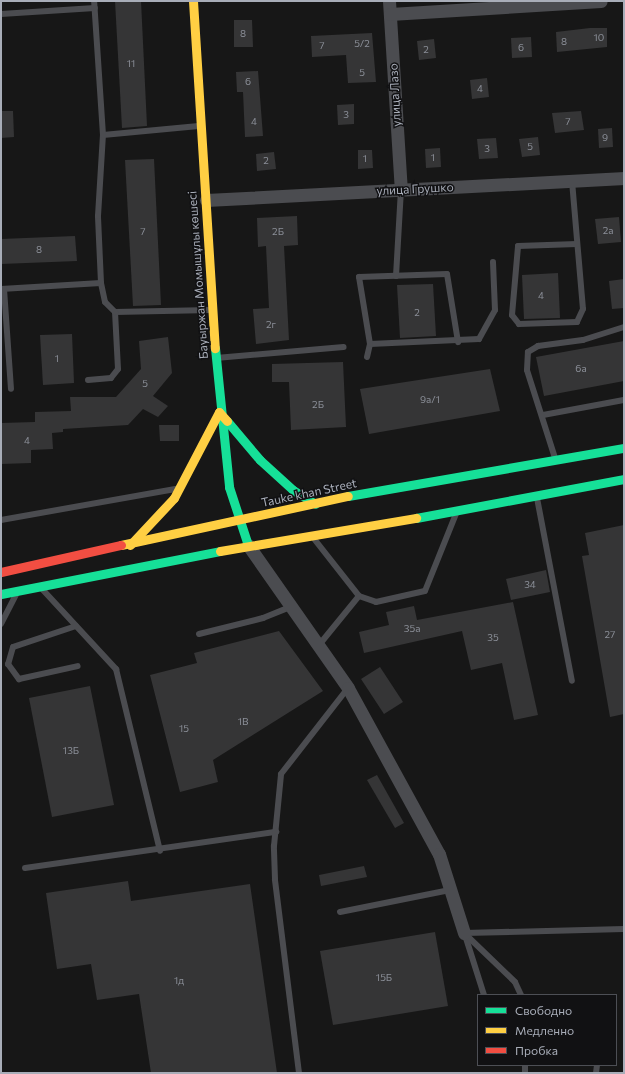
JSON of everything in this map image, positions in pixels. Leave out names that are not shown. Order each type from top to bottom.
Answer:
[{"type":"main road","name":"Бауыржан Момышұлы көшесі","points":[[193,1],[219,412],[229,487],[238,520],[248,545]]},
{"type":"main road","points":[[130,545],[180,488],[219,412],[260,460],[293,490],[315,504]]},
{"type":"main road","name":"Tauke khan Street","points":[[1,572],[315,504],[624,448]]},
{"type":"main road","points":[[1,594],[248,545],[313,537],[458,508],[624,479]]},
{"type":"street","name":"улица Лазо","points":[[389,1],[401,190]]},
{"type":"street","points":[[390,14],[534,3],[601,1]]},
{"type":"street","name":"улица Грушко","points":[[206,200],[624,178]]},
{"type":"street","points":[[248,545],[348,688],[439,854],[464,933]]},
{"type":"lane","points":[[88,380],[111,378],[118,369],[115,312],[105,302],[101,283],[98,216],[103,135],[94,1]]},
{"type":"lane","points":[[1,14],[95,8]]},
{"type":"lane","points":[[103,135],[201,126]]},
{"type":"lane","points":[[572,181],[583,309],[577,322],[519,324],[512,315],[518,246],[577,244]]},
{"type":"lane","points":[[396,276],[401,190]]},
{"type":"lane","points":[[370,344],[458,342],[479,339],[495,310],[493,262]]},
{"type":"lane","points":[[367,357],[370,344],[359,277],[447,274],[458,342]]},
{"type":"lane","points":[[11,389],[2,289],[101,283]]},
{"type":"lane","points":[[115,312],[212,310]]},
{"type":"lane","points":[[555,460],[543,415],[527,370],[528,352],[538,346],[583,340],[624,328]]},
{"type":"lane","points":[[216,358],[344,347]]},
{"type":"lane","points":[[543,415],[624,400]]},
{"type":"lane","points":[[1,520],[180,488]]},
{"type":"lane","points":[[536,494],[572,682]]},
{"type":"lane","points":[[313,537],[359,596],[376,602],[425,591],[458,508]]},
{"type":"lane","points":[[39,586],[116,669],[160,851]]},
{"type":"lane","points":[[1,624],[19,590]]},
{"type":"lane","points":[[319,645],[359,596]]},
{"type":"lane","points":[[199,634],[263,618],[292,606]]},
{"type":"lane","points":[[76,626],[13,647],[8,664],[19,679],[78,666]]},
{"type":"lane","points":[[299,1073],[275,879],[276,832],[281,774],[348,688]]},
{"type":"lane","points":[[25,868],[160,851],[276,832]]},
{"type":"lane","points":[[340,912],[450,890]]},
{"type":"lane","points":[[464,933],[624,930]]},
{"type":"lane","points":[[464,933],[484,994]]},
{"type":"lane","points":[[464,933],[515,982],[521,994]]},
{"type":"building","points":[[115,1],[141,1],[147,126],[122,128]]},
{"type":"building","points":[[234,20],[252,20],[253,47],[234,47]]},
{"type":"building","points":[[590,28],[607,28],[607,47],[557,52],[556,32]]},
{"type":"building","points":[[372,33],[376,82],[348,83],[346,55],[312,57],[311,36]]},
{"type":"building","points":[[531,37],[532,57],[512,58],[511,38]]},
{"type":"building","points":[[434,39],[436,58],[419,60],[417,41]]},
{"type":"building","points":[[258,71],[263,136],[245,137],[243,92],[237,92],[236,72]]},
{"type":"building","points":[[487,78],[489,97],[472,99],[470,80]]},
{"type":"building","points":[[354,104],[354,124],[338,125],[337,105]]},
{"type":"building","points":[[1,111],[13,111],[14,137],[1,138]]},
{"type":"building","points":[[581,111],[584,130],[555,133],[552,113]]},
{"type":"building","points":[[612,128],[613,147],[599,148],[598,129]]},
{"type":"building","points":[[538,137],[540,155],[522,157],[519,139]]},
{"type":"building","points":[[496,138],[498,158],[479,159],[477,139]]},
{"type":"building","points":[[440,148],[441,167],[426,168],[425,149]]},
{"type":"building","points":[[358,150],[372,150],[373,168],[358,169]]},
{"type":"building","points":[[274,152],[276,169],[257,171],[256,154]]},
{"type":"building","points":[[154,159],[161,305],[133,306],[125,160]]},
{"type":"building","points":[[297,216],[298,245],[284,246],[289,340],[256,344],[253,309],[269,308],[266,246],[258,247],[257,218]]},
{"type":"building","points":[[619,217],[621,242],[598,244],[595,219]]},
{"type":"building","points":[[75,236],[77,261],[1,264],[1,239]]},
{"type":"building","points":[[558,273],[560,318],[524,319],[522,275]]},
{"type":"building","points":[[624,279],[624,308],[612,309],[609,281]]},
{"type":"building","points":[[433,284],[436,336],[400,338],[397,285]]},
{"type":"building","points":[[72,334],[74,383],[43,385],[40,335]]},
{"type":"building","points":[[168,337],[172,373],[153,396],[168,406],[158,417],[143,409],[128,425],[63,429],[63,432],[52,433],[53,449],[31,450],[31,463],[1,464],[1,423],[35,422],[35,412],[71,411],[70,397],[116,397],[141,369],[139,341]]},
{"type":"building","points":[[624,341],[624,381],[544,396],[536,357]]},
{"type":"building","points":[[343,362],[346,427],[291,430],[289,382],[272,382],[272,364]]},
{"type":"building","points":[[490,369],[500,411],[369,434],[360,389]]},
{"type":"building","points":[[159,425],[179,425],[179,441],[160,441]]},
{"type":"building","points":[[624,525],[624,714],[610,717],[582,556],[589,555],[585,533]]},
{"type":"building","points":[[546,570],[550,592],[511,600],[506,579]]},
{"type":"building","points":[[513,602],[538,715],[514,720],[502,663],[471,670],[462,631],[364,653],[359,632],[389,625],[386,612],[414,606],[417,620]]},
{"type":"building","points":[[279,631],[323,691],[213,760],[218,782],[180,792],[150,675],[197,663],[194,653]]},
{"type":"building","points":[[380,667],[403,702],[384,714],[361,679]]},
{"type":"building","points":[[90,686],[114,805],[52,817],[29,698]]},
{"type":"building","points":[[377,775],[404,823],[395,828],[367,780]]},
{"type":"building","points":[[364,866],[367,877],[321,886],[319,875]]},
{"type":"building","points":[[128,881],[131,901],[250,884],[277,1073],[151,1073],[139,994],[97,1000],[91,964],[57,969],[46,893]]},
{"type":"building","points":[[435,932],[448,1006],[333,1025],[320,951]]},
{"type":"traffic: fast","points":[[215,348],[229,487],[248,545]]},
{"type":"traffic: fast","points":[[227,421],[260,460],[293,490],[315,504]]},
{"type":"traffic: fast","points":[[348,496],[624,448]]},
{"type":"traffic: fast","points":[[416,518],[624,479]]},
{"type":"traffic: fast","points":[[1,594],[220,551]]},
{"type":"traffic: slow","points":[[193,1],[215,348]]},
{"type":"traffic: slow","points":[[130,545],[174,498],[219,412],[227,421]]},
{"type":"traffic: slow","points":[[121,545],[348,496]]},
{"type":"traffic: slow","points":[[220,551],[416,518]]},
{"type":"traffic: jam","points":[[1,572],[121,545]]}]
